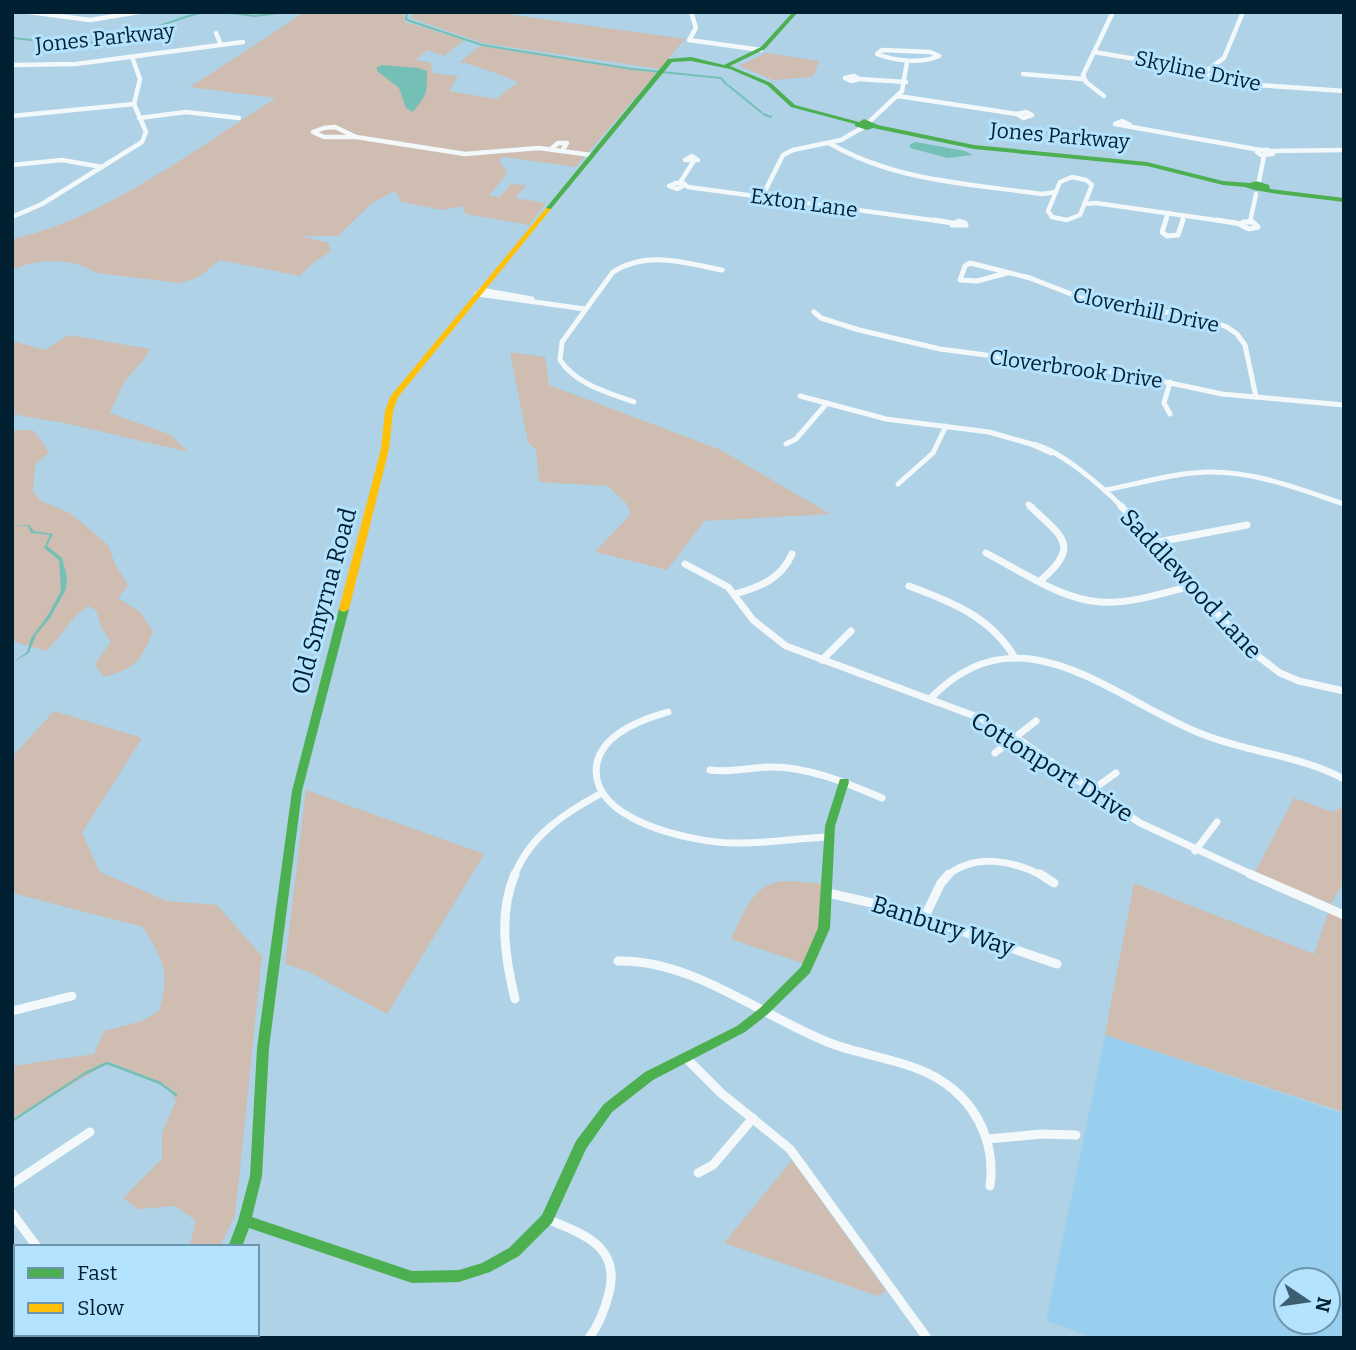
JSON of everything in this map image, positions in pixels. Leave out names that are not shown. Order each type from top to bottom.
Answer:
[{"type":"street","points":[[29,12],[82,20],[114,18],[139,12]]},
{"type":"street","points":[[691,12],[696,29],[689,40],[761,50]]},
{"type":"street","points":[[723,67],[761,50],[796,12]]},
{"type":"street","points":[[1083,79],[1084,70],[1113,12]]},
{"type":"street","points":[[1203,73],[1224,58],[1242,12]]},
{"type":"street","points":[[216,33],[221,45]]},
{"type":"street","name":"Jones Parkway","points":[[12,65],[76,64],[243,42]]},
{"type":"street","points":[[888,50],[929,52],[939,56],[933,60],[914,59],[882,57],[877,53],[888,50]]},
{"type":"street","name":"Skyline Drive","points":[[1094,52],[1164,63],[1253,85],[1344,91]]},
{"type":"street","points":[[12,217],[43,204],[142,142],[146,132],[134,104],[140,79],[132,57]]},
{"type":"street","name":"Jones Parkway","points":[[670,60],[681,58],[723,67],[763,80],[775,92],[801,109],[974,147],[1140,163],[1258,187],[1344,200]]},
{"type":"street","points":[[900,58],[907,62]]},
{"type":"street","points":[[907,62],[914,59]]},
{"type":"street","name":"Old Smyrna Road","points":[[236,1245],[245,1222],[257,1167],[263,1048],[295,802],[386,449],[390,408],[403,384],[670,60]]},
{"type":"street","points":[[762,197],[783,155],[793,150],[846,138],[898,96],[906,82],[907,62]]},
{"type":"street","points":[[1023,74],[1083,79],[1104,96]]},
{"type":"street","points":[[859,79],[906,82]]},
{"type":"street","points":[[898,96],[1017,114]]},
{"type":"street","points":[[12,116],[134,104]]},
{"type":"street","points":[[139,118],[186,112],[239,118]]},
{"type":"street","points":[[1130,125],[1271,152],[1344,150]]},
{"type":"street","points":[[356,137],[348,131],[332,127],[313,132],[327,138],[356,137],[473,154],[551,149],[591,155]]},
{"type":"street","points":[[551,149],[557,143],[567,143],[562,151]]},
{"type":"street","points":[[829,143],[851,157],[887,170],[1042,194],[1056,192]]},
{"type":"street","points":[[1259,150],[1258,153],[1264,156],[1273,155],[1271,152]]},
{"type":"street","points":[[1250,222],[1264,156]]},
{"type":"street","points":[[12,165],[58,160],[102,167]]},
{"type":"street","name":"Exton Lane","points":[[693,162],[681,180],[683,184],[952,223]]},
{"type":"street","points":[[1079,178],[1091,184],[1087,197],[1077,218],[1061,220],[1048,214],[1062,180],[1079,178]]},
{"type":"street","points":[[1042,194],[1052,200]]},
{"type":"street","points":[[1087,197],[1096,203]]},
{"type":"street","points":[[1084,204],[1096,203],[1241,224],[1250,222],[1258,227],[1247,229],[1241,224]]},
{"type":"street","points":[[1168,214],[1161,232],[1170,236],[1178,235],[1184,216]]},
{"type":"street","points":[[634,402],[584,383],[562,366],[560,347],[585,309],[613,272],[629,263],[655,260],[722,270]]},
{"type":"street","name":"Cloverhill Drive","points":[[1007,273],[977,281],[960,280],[965,265],[969,263],[1030,278],[1089,301],[1200,317],[1227,327],[1237,334],[1245,345],[1256,397]]},
{"type":"street","points":[[479,292],[585,309]]},
{"type":"street","name":"Cloverbrook Drive","points":[[814,312],[821,318],[908,342],[968,353],[1116,372],[1217,393],[1344,405]]},
{"type":"street","points":[[1170,382],[1164,403],[1170,414]]},
{"type":"street","name":"Saddlewood Lane","points":[[800,396],[886,419],[1000,434],[1043,446],[1081,469],[1105,490],[1237,641],[1264,663],[1305,684],[1344,691]]},
{"type":"street","points":[[786,444],[796,439],[827,404]]},
{"type":"street","points":[[898,484],[933,456],[942,441],[946,426]]},
{"type":"street","points":[[1105,490],[1183,475],[1216,472],[1273,481],[1344,504]]},
{"type":"street","points":[[1028,504],[1059,534],[1066,546],[1061,564],[1041,580]]},
{"type":"street","points":[[1153,543],[1247,525]]},
{"type":"street","points":[[986,553],[1074,596],[1098,602],[1191,586]]},
{"type":"street","points":[[735,594],[776,577],[786,567],[792,554]]},
{"type":"street","name":"Cottonport Drive","points":[[685,564],[713,576],[735,594],[760,626],[786,646],[980,718],[1015,737],[1149,827],[1195,851],[1344,915]]},
{"type":"street","points":[[909,586],[989,622],[1003,636],[1015,658]]},
{"type":"street","points":[[822,660],[851,631]]},
{"type":"street","points":[[931,698],[948,679],[963,670],[992,661],[1015,658],[1047,660],[1073,667],[1203,735],[1298,759],[1344,779]]},
{"type":"street","points":[[668,712],[630,729],[603,750],[595,773],[600,793],[613,807],[628,816],[701,841],[729,844],[829,837]]},
{"type":"street","points":[[995,753],[1036,721]]},
{"type":"street","points":[[710,770],[785,767],[815,772],[882,798]]},
{"type":"street","points":[[1093,790],[1116,773]]},
{"type":"street","points":[[245,1222],[388,1271],[429,1279],[459,1276],[501,1260],[527,1242],[547,1219],[577,1152],[605,1111],[639,1082],[733,1034],[764,1011],[799,978],[808,965],[824,928],[829,837],[832,816],[844,782]]},
{"type":"street","points":[[515,999],[504,956],[503,927],[507,898],[516,872],[528,847],[545,829],[561,816],[600,793]]},
{"type":"street","points":[[1195,851],[1217,822]]},
{"type":"street","points":[[924,918],[944,879],[969,864],[985,861],[1005,863],[1039,874],[1054,883]]},
{"type":"street","name":"Banbury Way","points":[[828,893],[888,906],[1056,964]]},
{"type":"street","points":[[618,961],[631,959],[699,981],[831,1043],[910,1064],[930,1073],[970,1107],[987,1139],[991,1160],[990,1186]]},
{"type":"street","points":[[12,1012],[72,996]]},
{"type":"street","points":[[686,1058],[721,1093],[785,1144],[807,1169],[927,1338]]},
{"type":"street","points":[[698,1173],[713,1165],[753,1118]]},
{"type":"street","points":[[12,1184],[90,1132]]},
{"type":"street","points":[[987,1139],[1042,1134],[1076,1135]]},
{"type":"street","points":[[12,1213],[36,1245]]},
{"type":"street","points":[[547,1219],[593,1242],[611,1262],[612,1285],[596,1328],[589,1338]]},
{"type":"shaded area","points":[[305,12],[403,12],[405,22],[464,40],[444,56],[427,50],[416,60],[431,63],[432,73],[458,76],[449,91],[496,99],[518,82],[460,62],[480,46],[656,73],[576,167],[504,157],[499,160],[507,173],[489,196],[500,197],[511,184],[526,185],[515,198],[546,203],[529,225],[466,214],[461,206],[442,210],[401,202],[395,191],[372,203],[338,236],[301,236],[329,243],[330,252],[314,262],[300,276],[220,260],[199,277],[181,283],[96,273],[77,264],[55,261],[32,263],[12,271],[12,239],[80,217],[114,200],[276,98],[190,87]]},
{"type":"shaded area","points":[[412,12],[492,12],[685,39],[660,69],[483,43],[411,18]]},
{"type":"shaded area","points":[[766,53],[819,61],[813,77],[773,80],[739,66]]},
{"type":"shaded area","points":[[382,65],[427,71],[426,93],[413,112],[406,108],[399,88],[377,71],[377,67]]},
{"type":"shaded area","points":[[916,142],[965,151],[972,155],[948,158],[910,148],[910,144]]},
{"type":"shaded area","points":[[68,335],[150,349],[124,382],[110,413],[171,435],[188,452],[65,423],[12,414],[12,341],[45,350]]},
{"type":"shaded area","points":[[510,352],[545,357],[549,385],[721,450],[830,514],[704,521],[667,570],[595,552],[631,514],[627,504],[608,486],[539,482],[536,450],[528,442]]},
{"type":"shaded area","points":[[12,430],[33,430],[49,452],[35,465],[33,492],[41,501],[70,513],[108,545],[115,564],[128,585],[118,598],[139,611],[153,631],[141,657],[123,671],[103,677],[95,664],[111,642],[102,629],[96,610],[88,606],[46,651],[12,641]]},
{"type":"shaded area","points":[[29,525],[34,531],[53,534],[47,546],[62,558],[67,577],[66,589],[50,618],[36,635],[29,653],[12,663],[27,652],[31,638],[61,591],[59,560],[44,548],[50,535],[31,533],[28,526],[12,526]]},
{"type":"shaded area","points":[[54,711],[142,738],[82,833],[100,872],[167,901],[217,905],[262,956],[235,1216],[220,1245],[190,1245],[196,1221],[175,1206],[138,1209],[123,1198],[162,1159],[162,1133],[176,1101],[169,1088],[110,1062],[12,1119],[12,1066],[94,1054],[104,1031],[142,1021],[159,1011],[164,976],[160,958],[143,927],[12,893],[12,757]]},
{"type":"shaded area","points":[[306,790],[484,854],[387,1014],[307,971],[285,964]]},
{"type":"shaded area","points":[[1294,798],[1332,812],[1344,806],[1344,881],[1331,904],[1255,872]]},
{"type":"shaded area","points":[[777,882],[828,884],[828,893],[808,965],[731,939],[746,909],[759,892]]},
{"type":"shaded area","points":[[1134,883],[1314,954],[1331,904],[1344,910],[1344,1112],[1105,1035]]},
{"type":"shaded area","points":[[1105,1035],[1344,1114],[1344,1338],[1095,1338],[1046,1321]]},
{"type":"shaded area","points":[[792,1160],[886,1291],[878,1296],[724,1243]]},
{"type":"waterway","points":[[12,38],[106,42],[204,12]]},
{"type":"waterway","points":[[222,12],[255,16],[285,12]]},
{"type":"waterway","points":[[407,12],[406,19],[410,21],[482,45],[632,69],[721,78],[727,85]]},
{"type":"waterway","points":[[729,86],[761,112]]},
{"type":"waterway","points":[[763,114],[771,117]]},
{"type":"waterway","points":[[12,1121],[84,1074],[107,1063],[160,1083],[176,1095]]},
{"type":"traffic: fast","points":[[723,67],[763,48],[796,12]]},
{"type":"traffic: fast","points":[[548,209],[670,60],[691,59],[732,68],[769,84],[793,106],[857,123]]},
{"type":"traffic: fast","points":[[864,121],[875,125],[867,128],[857,125],[864,121]]},
{"type":"traffic: fast","points":[[874,126],[974,147],[1147,164],[1223,183],[1249,185]]},
{"type":"traffic: fast","points":[[1267,190],[1267,186],[1256,183],[1248,186],[1254,188],[1278,192],[1344,200]]},
{"type":"traffic: fast","points":[[236,1245],[245,1221],[256,1176],[263,1048],[297,791],[344,609]]},
{"type":"traffic: fast","points":[[245,1221],[412,1277],[459,1276],[485,1268],[514,1252],[547,1219],[581,1145],[608,1108],[649,1076],[741,1029],[764,1011],[806,970],[824,928],[830,826],[844,782]]},
{"type":"traffic: slow","points":[[344,609],[385,449],[389,411],[394,397],[548,209]]}]
